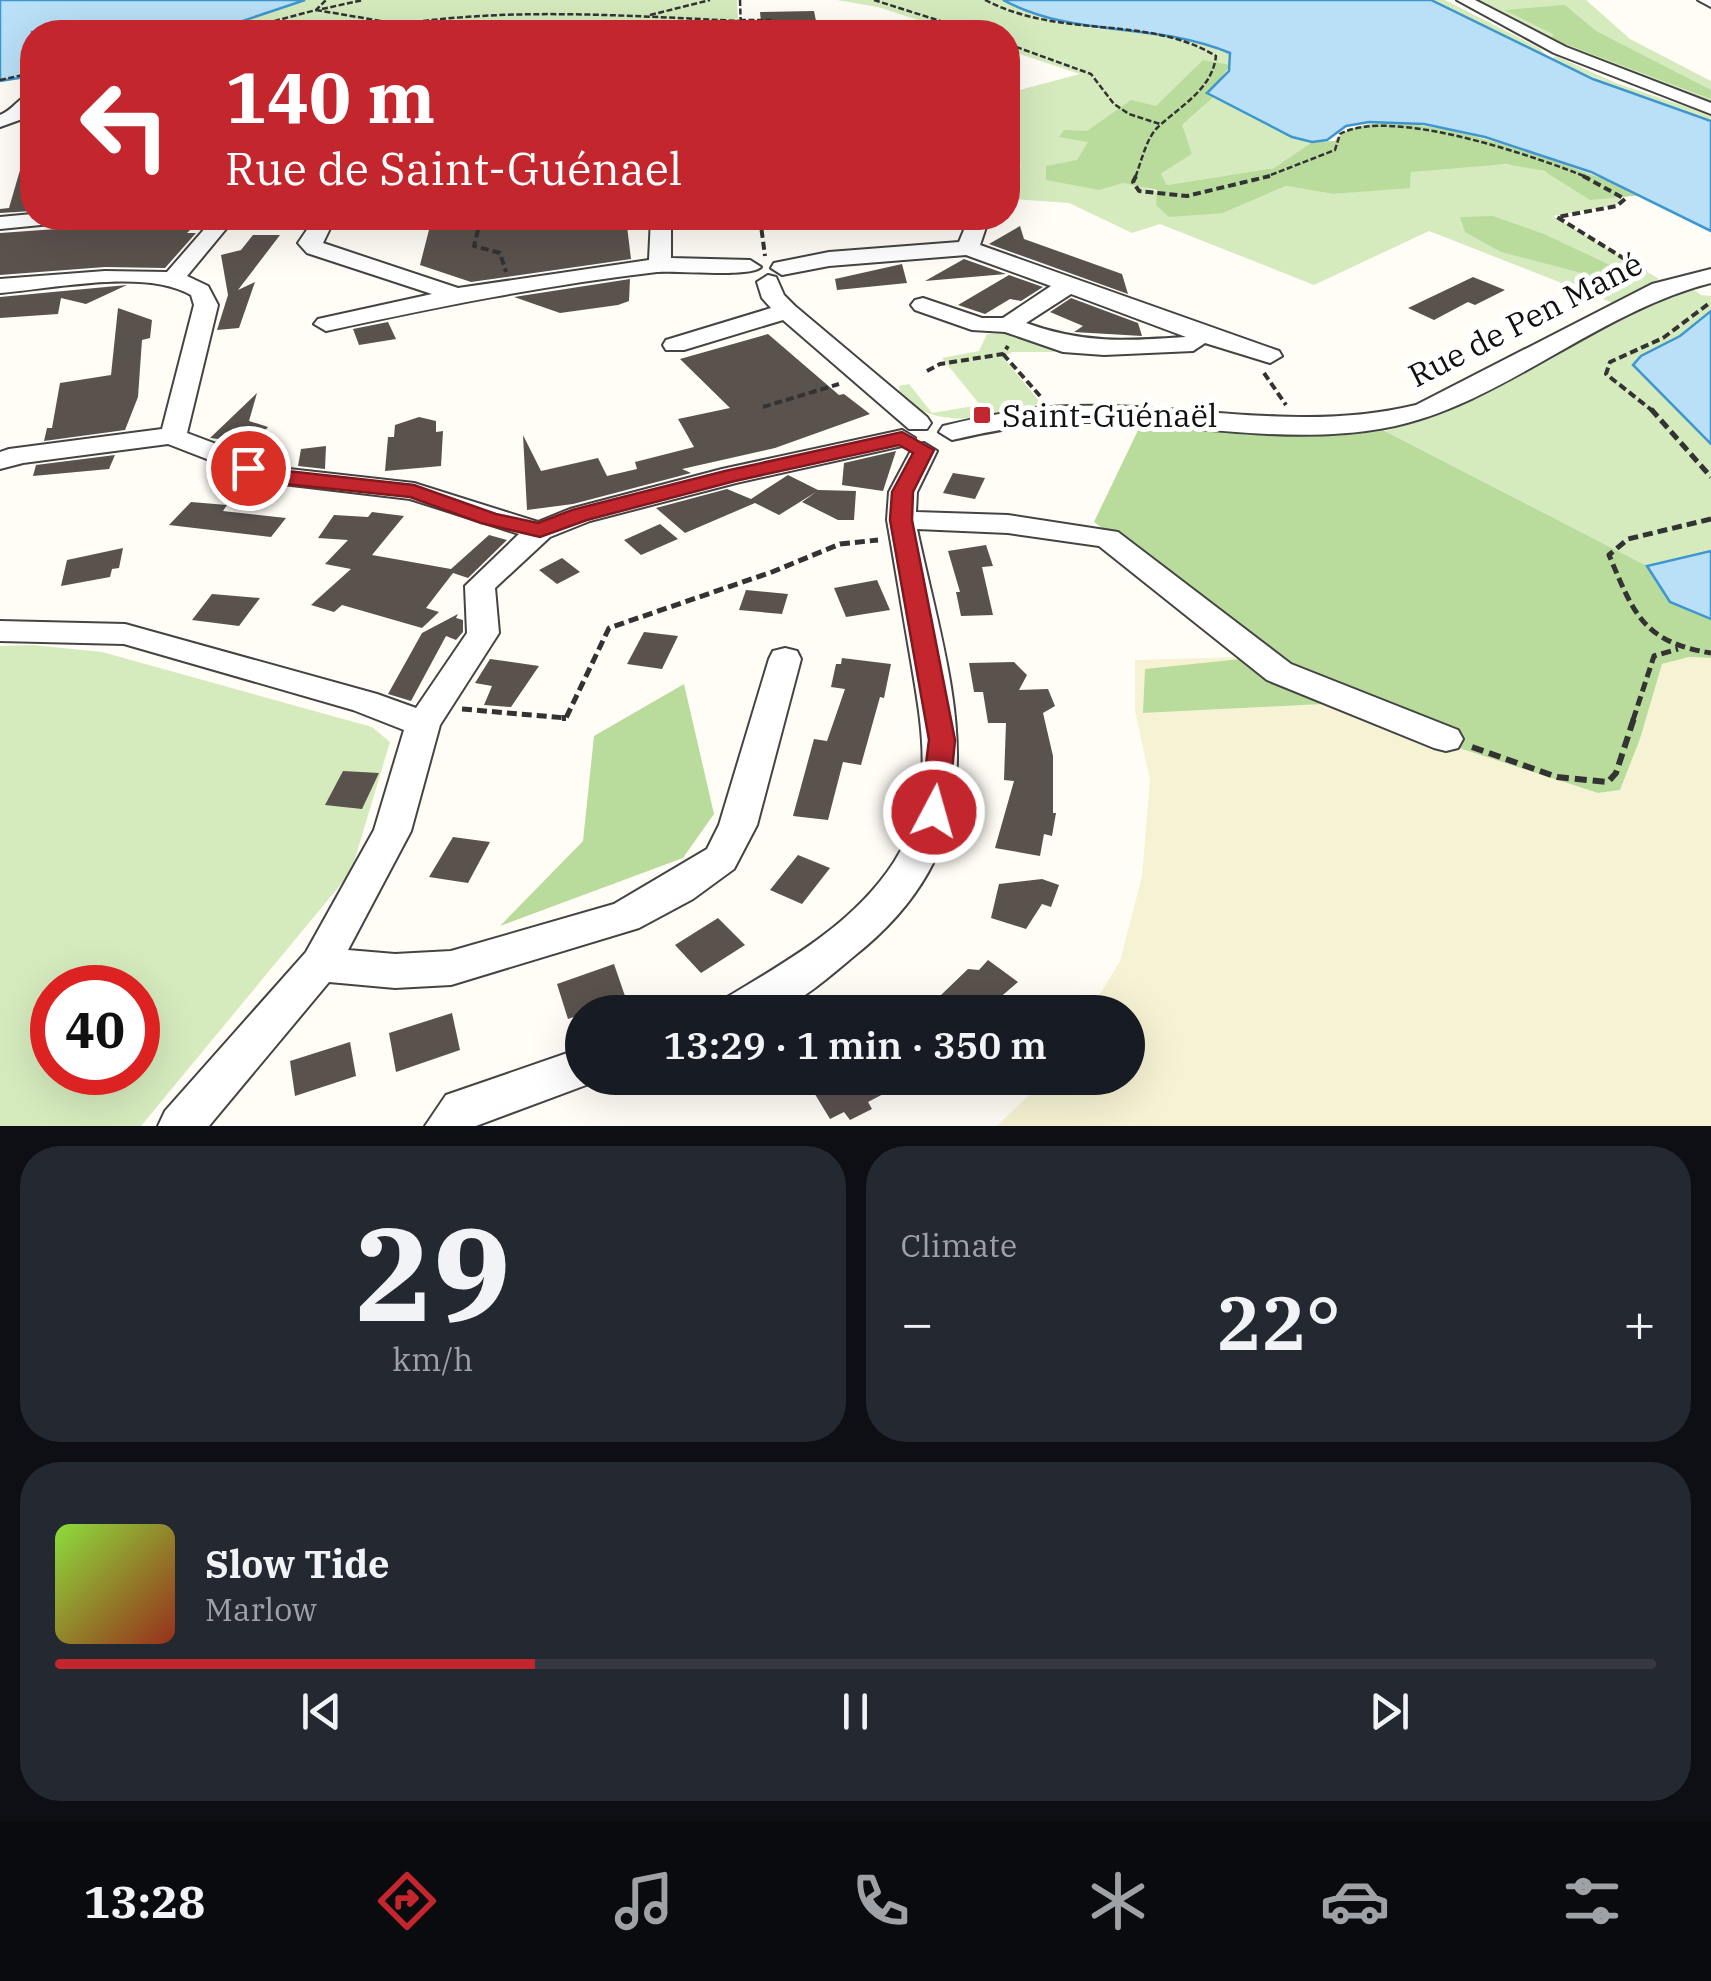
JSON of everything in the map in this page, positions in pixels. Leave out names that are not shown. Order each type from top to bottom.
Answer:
[{"type":"street","points":[[1464,0],[1560,50],[1711,109]]},
{"type":"street","points":[[172,280],[215,230]]},
{"type":"street","points":[[317,230],[309,244],[315,248],[457,296]]},
{"type":"street","points":[[660,265],[661,230]]},
{"type":"street","points":[[968,248],[975,230]]},
{"type":"street","points":[[326,324],[457,296],[660,265],[710,263],[766,270],[844,258],[968,248],[1200,334],[1265,354]]},
{"type":"street","points":[[766,270],[773,298],[866,376],[924,436],[903,492],[903,529],[942,740],[934,812],[915,864],[879,913],[820,964],[768,995]]},
{"type":"street","name":"Rue de Pen Mané","points":[[540,530],[580,515],[713,480],[1026,415],[1087,414],[1298,424],[1380,422],[1425,411],[1660,288],[1711,276]]},
{"type":"street","points":[[0,286],[126,277],[172,280],[201,292],[206,305],[177,410],[174,436]]},
{"type":"street","points":[[1008,325],[1067,286]]},
{"type":"street","points":[[923,305],[980,326],[1008,325],[1063,345],[1170,348],[1193,344],[1200,334]]},
{"type":"street","points":[[675,346],[788,311]]},
{"type":"street","points":[[0,462],[19,456],[174,436],[219,458],[276,476],[414,491],[489,518],[540,530]]},
{"type":"street","points":[[903,529],[1008,524],[1108,538],[1279,672],[1446,739]]},
{"type":"street","points":[[181,1126],[320,964],[392,830],[428,715],[483,632],[480,586],[540,530]]},
{"type":"street","points":[[0,631],[125,634],[365,702],[428,715]]},
{"type":"street","points":[[320,964],[394,970],[452,968],[625,917],[679,888],[722,859],[738,825],[786,659]]},
{"type":"street","points":[[448,1126],[462,1109],[565,1073]]},
{"type":"path","points":[[316,10],[326,0]]},
{"type":"path","points":[[278,20],[362,0]]},
{"type":"path","points":[[642,16],[710,0]]},
{"type":"path","points":[[874,0],[937,20]]},
{"type":"path","points":[[985,0],[1026,19],[1088,30],[1162,36],[1213,52],[1214,73],[1180,110],[1154,130],[1133,187],[1156,196],[1200,195],[1269,178],[1335,150],[1340,134],[1360,127],[1414,128],[1522,156],[1587,177],[1620,194],[1625,199],[1617,206],[1557,217],[1649,274],[1681,282]]},
{"type":"path","points":[[316,10],[372,20]]},
{"type":"path","points":[[428,20],[519,13],[720,20]]},
{"type":"path","points":[[1020,48],[1091,74],[1114,104],[1129,114],[1160,124]]},
{"type":"path","points":[[478,230],[474,246],[500,253],[511,287]]},
{"type":"path","points":[[761,230],[766,270]]},
{"type":"path","points":[[1711,302],[1695,309],[1684,323],[1664,337],[1610,362],[1606,374],[1656,413],[1711,477]]},
{"type":"path","points":[[1004,354],[1013,334],[1008,325]]},
{"type":"path","points":[[927,371],[940,364],[1004,354],[1050,408]]},
{"type":"path","points":[[1265,354],[1258,363],[1298,424]]},
{"type":"path","points":[[762,406],[866,376]]},
{"type":"path","points":[[1711,518],[1628,539],[1610,554],[1638,619],[1658,640],[1678,649],[1711,652]]},
{"type":"path","points":[[428,715],[566,718],[609,628],[772,572],[840,544],[903,529]]},
{"type":"path","points":[[1446,739],[1567,778],[1592,784],[1608,782],[1616,773],[1654,656],[1678,649]]},
{"type":"shaded area","points":[[1271,656],[1144,713],[1323,704],[1598,793],[1620,790],[1662,664],[1689,657],[1711,658],[1711,1126],[997,1126],[1029,1095],[1145,1095],[1145,995],[1099,995],[1120,961],[1142,876],[1150,780],[1135,711],[1135,660]]},
{"type":"green space","points":[[305,0],[737,0],[738,20],[246,20]]},
{"type":"green space","points":[[837,0],[1003,0],[1053,20],[1099,29],[1169,33],[1231,54],[1231,65],[1188,120],[1215,96],[1292,137],[1312,142],[1274,168],[1167,185],[1160,175],[1192,154],[1181,126],[1146,188],[1223,213],[1286,186],[1333,194],[1410,187],[1411,172],[1477,165],[1526,167],[1554,176],[1583,194],[1619,197],[1619,204],[1553,216],[1659,279],[1613,303],[1429,231],[1314,285],[1160,224],[1132,233],[1069,203],[1020,199],[1020,90],[1080,74],[1020,54],[1020,20],[918,20],[878,7]]},
{"type":"green space","points":[[1431,0],[1445,0],[1539,48],[1551,59],[1556,56],[1616,83],[1711,115],[1711,121],[1568,67],[1499,36]]},
{"type":"green space","points":[[1469,0],[1586,0],[1630,39],[1711,81],[1711,104],[1622,72]]},
{"type":"green space","points":[[1565,5],[1596,31],[1711,90],[1711,99],[1552,39],[1553,34],[1504,10]]},
{"type":"green space","points":[[1203,60],[1231,65],[1208,93],[1215,96],[1182,125],[1192,154],[1161,174],[1167,185],[1274,168],[1312,142],[1335,141],[1358,127],[1394,123],[1485,139],[1644,195],[1590,200],[1544,171],[1506,164],[1411,172],[1410,188],[1333,194],[1286,186],[1223,213],[1169,217],[1156,205],[1157,190],[1123,183],[1099,190],[1046,180],[1046,166],[1077,160],[1088,142],[1059,137],[1064,130],[1087,131],[1131,100],[1156,106]]},
{"type":"green space","points":[[1493,216],[1544,234],[1614,267],[1609,280],[1501,252],[1465,232],[1460,217]]},
{"type":"green space","points":[[1692,288],[1711,296],[1711,311],[1633,365],[1711,444],[1711,551],[1647,566],[1385,431],[1444,413],[1663,299]]},
{"type":"green space","points":[[987,334],[1018,334],[1054,347],[1054,352],[1012,352],[1003,357],[1044,407],[988,417],[950,418],[932,414],[915,407],[900,396],[899,386],[909,384],[932,413],[980,405],[942,358],[979,351]]},
{"type":"green space","points":[[1140,426],[1323,434],[1381,429],[1647,566],[1670,602],[1711,619],[1711,658],[1689,657],[1662,664],[1620,790],[1598,793],[1323,704],[1143,713],[1145,669],[1270,656],[1094,522]]},
{"type":"green space","points":[[0,646],[102,652],[372,727],[390,742],[351,872],[141,1126],[0,1126]]},
{"type":"green space","points":[[684,684],[714,814],[683,858],[500,926],[583,841],[594,736]]},
{"type":"water","points":[[0,0],[305,0],[246,20],[20,20],[20,78],[0,81]]},
{"type":"water","points":[[1003,0],[1431,0],[1593,79],[1711,121],[1711,231],[1591,172],[1485,137],[1424,124],[1369,122],[1346,126],[1327,140],[1312,142],[1292,137],[1207,93],[1229,71],[1230,53],[1173,37],[1059,20]]},
{"type":"water","points":[[1711,311],[1711,444],[1633,365]]},
{"type":"water","points":[[1711,551],[1711,619],[1670,602],[1647,566]]},
{"type":"building","points":[[814,11],[816,20],[761,20],[760,12]]},
{"type":"building","points":[[20,170],[20,212],[0,213],[0,209],[9,208]]},
{"type":"building","points":[[1020,226],[1024,239],[1122,274],[1128,294],[989,244],[1020,230]]},
{"type":"building","points":[[429,230],[627,230],[631,259],[471,282],[420,265]]},
{"type":"building","points":[[0,233],[196,233],[165,268],[105,267],[0,275]]},
{"type":"building","points":[[253,235],[280,235],[238,290],[255,282],[239,328],[217,330],[228,295],[221,255],[241,250]]},
{"type":"building","points":[[964,259],[1006,274],[925,281]]},
{"type":"building","points":[[902,264],[907,283],[837,290],[835,279]]},
{"type":"building","points":[[1009,275],[1043,287],[1021,301],[1010,299],[985,314],[958,305]]},
{"type":"building","points":[[1473,277],[1505,290],[1475,305],[1468,302],[1434,320],[1408,308]]},
{"type":"building","points":[[630,279],[629,301],[618,305],[560,313],[514,297]]},
{"type":"building","points":[[127,285],[86,304],[61,298],[58,314],[0,318],[0,297]]},
{"type":"building","points":[[1071,298],[1138,323],[1142,336],[1074,332],[1083,326],[1050,312]]},
{"type":"building","points":[[118,308],[152,320],[150,338],[142,340],[138,397],[125,430],[44,441],[47,428],[52,428],[60,383],[111,375]]},
{"type":"building","points":[[388,322],[396,339],[359,345],[353,329]]},
{"type":"building","points":[[768,334],[839,395],[844,394],[870,414],[775,448],[682,469],[691,473],[573,504],[527,510],[523,435],[541,471],[598,458],[607,476],[637,469],[635,462],[694,447],[678,419],[730,408],[680,359]]},
{"type":"building","points":[[257,393],[249,421],[268,427],[253,443],[210,438]]},
{"type":"building","points":[[419,417],[436,421],[436,432],[443,431],[441,466],[385,471],[388,437],[394,437],[395,425]]},
{"type":"building","points":[[326,446],[325,469],[298,466],[301,449]]},
{"type":"building","points":[[896,451],[883,491],[842,485],[844,463]]},
{"type":"building","points":[[115,455],[109,469],[33,476],[36,465]]},
{"type":"building","points":[[953,473],[985,478],[975,499],[943,493]]},
{"type":"building","points":[[788,475],[818,490],[856,491],[854,520],[838,520],[802,502],[816,492],[779,515],[755,503],[685,533],[656,508],[727,489],[751,499]]},
{"type":"building","points":[[191,502],[227,505],[223,511],[286,518],[271,537],[169,525]]},
{"type":"building","points":[[372,512],[404,516],[372,555],[451,569],[489,535],[507,540],[468,578],[453,573],[426,608],[439,612],[422,628],[342,605],[334,612],[311,605],[351,569],[325,564],[348,540],[318,538],[334,515],[368,517]]},
{"type":"building","points":[[660,524],[678,539],[641,555],[624,540]]},
{"type":"building","points":[[986,545],[993,566],[982,567],[993,615],[961,616],[956,592],[960,592],[948,551]]},
{"type":"building","points":[[123,548],[119,568],[112,569],[110,577],[61,586],[67,560]]},
{"type":"building","points":[[562,558],[580,572],[557,584],[539,570]]},
{"type":"building","points":[[877,580],[890,610],[846,617],[834,588]]},
{"type":"building","points":[[746,590],[788,594],[782,614],[739,610]]},
{"type":"building","points":[[212,594],[260,598],[239,626],[192,620]]},
{"type":"building","points":[[458,614],[456,618],[463,620],[463,632],[456,640],[446,636],[411,701],[388,694],[422,633]]},
{"type":"building","points":[[644,632],[678,636],[662,669],[627,664]]},
{"type":"building","points":[[842,658],[891,664],[884,698],[880,697],[861,765],[843,762],[828,820],[793,816],[814,739],[827,741],[845,689],[831,687],[836,664],[841,664]]},
{"type":"building","points":[[490,659],[539,666],[511,707],[484,705],[492,686],[475,683]]},
{"type":"building","points":[[1014,662],[1027,675],[1019,690],[1048,689],[1055,706],[1043,713],[1053,756],[1056,813],[1052,836],[1044,834],[1040,856],[995,848],[1014,781],[1004,780],[1006,723],[988,723],[983,692],[974,692],[969,663]]},
{"type":"building","points":[[343,771],[379,773],[362,809],[325,805]]},
{"type":"building","points":[[453,837],[490,842],[468,883],[429,877]]},
{"type":"building","points":[[798,855],[830,868],[802,904],[770,890]]},
{"type":"building","points":[[1042,879],[1059,885],[1051,907],[1042,904],[1026,929],[991,918],[999,884]]},
{"type":"building","points":[[718,918],[745,945],[701,973],[675,945]]},
{"type":"building","points":[[988,960],[1018,982],[1003,995],[941,995],[968,969],[979,970]]},
{"type":"building","points":[[614,964],[625,995],[565,995],[565,1009],[557,984]]},
{"type":"building","points":[[452,1013],[460,1050],[396,1072],[389,1033]]},
{"type":"building","points":[[350,1042],[356,1076],[295,1096],[290,1061]]},
{"type":"building","points":[[815,1095],[881,1095],[868,1102],[872,1109],[850,1120],[844,1112],[830,1119]]},
{"type":"place","name":"Saint-Guénaël","points":[[982,415]]},
{"type":"route","points":[[248,468],[276,476],[414,491],[489,518],[540,530],[580,515],[732,475],[902,438],[924,450],[903,492],[901,520],[942,740],[934,812]]}]
